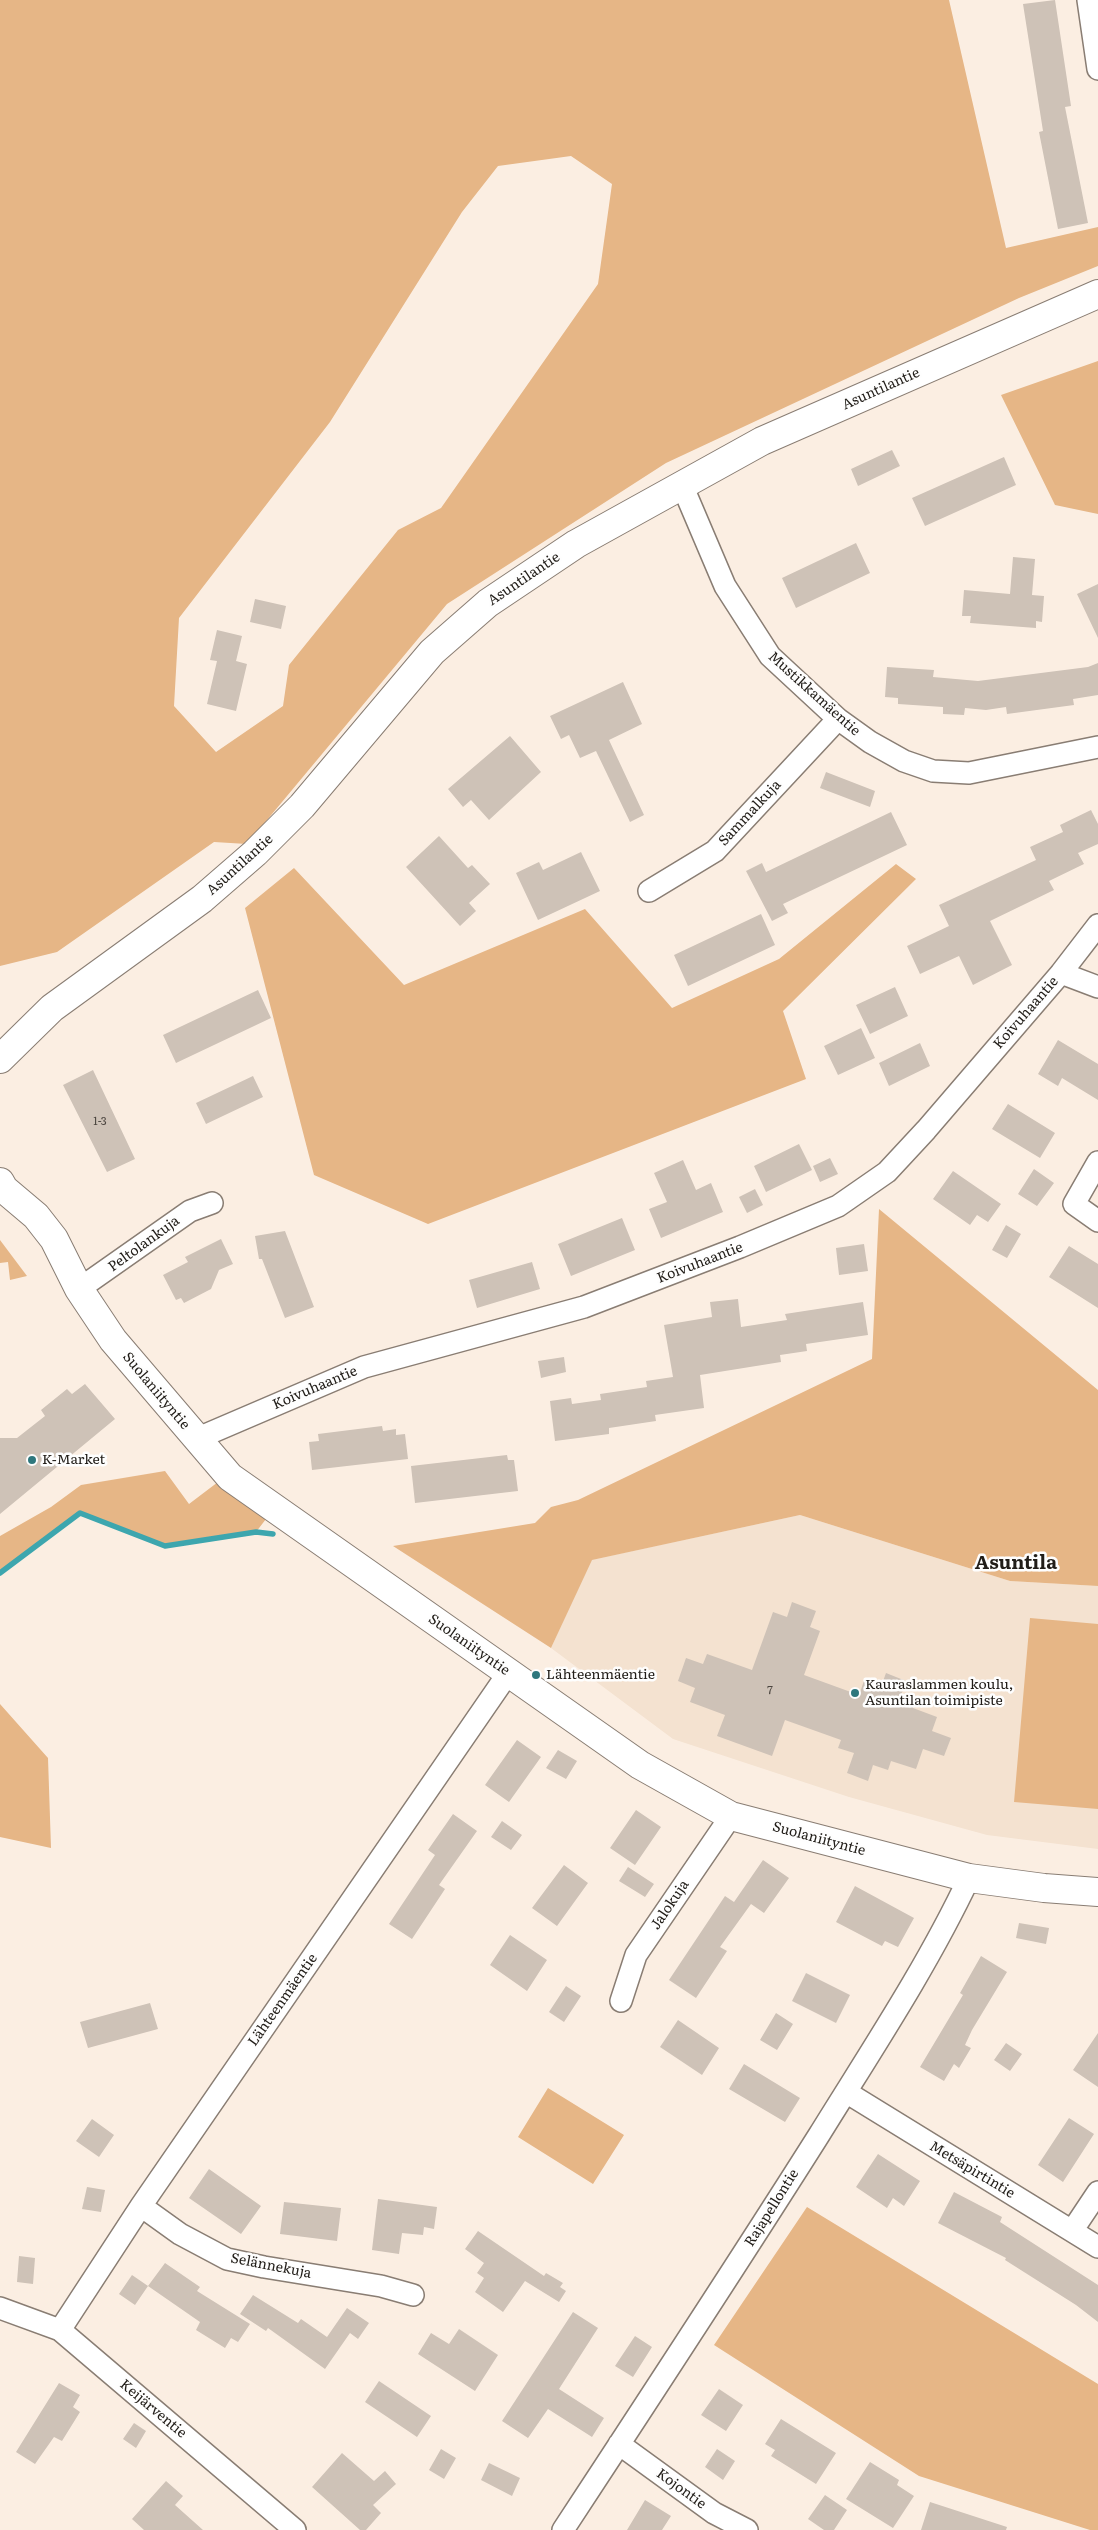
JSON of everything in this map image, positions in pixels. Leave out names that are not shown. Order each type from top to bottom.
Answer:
[{"type":"street","points":[[1088,0],[1098,70]]},
{"type":"street","name":"Asuntilantie","points":[[0,1059],[52,1008],[202,899],[255,853],[302,806],[432,652],[488,603],[576,544],[762,441],[1098,294]]},
{"type":"street","name":"Mustikkamäentie","points":[[682,485],[724,586],[770,656],[838,718],[870,742],[904,761],[933,771],[969,773],[1098,747]]},
{"type":"street","name":"Sammalkuja","points":[[649,891],[714,851],[838,718]]},
{"type":"street","name":"Koivuhaantie","points":[[196,1439],[364,1367],[584,1307],[740,1248],[838,1206],[887,1172],[1061,973],[1098,925]]},
{"type":"street","points":[[1061,973],[1098,987]]},
{"type":"street","name":"Asuntilantie","points":[[0,1034],[52,1008]]},
{"type":"street","points":[[1098,1162],[1074,1204],[1098,1220]]},
{"type":"street","name":"Suolaniityntie","points":[[2,1186],[36,1216],[54,1239],[79,1289],[113,1340],[230,1477],[640,1765],[731,1816],[969,1878],[1044,1888],[1098,1892]]},
{"type":"street","name":"Peltolankuja","points":[[79,1289],[190,1211],[212,1203]]},
{"type":"street","name":"Lähteenmäentie","points":[[60,2330],[141,2206],[509,1672]]},
{"type":"street","name":"Jalokuja","points":[[621,2001],[636,1955],[731,1816]]},
{"type":"street","name":"Rajapellontie","points":[[562,2530],[743,2255],[846,2092],[948,1922],[969,1878]]},
{"type":"street","name":"Metsäpirtintie","points":[[846,2092],[1098,2247]]},
{"type":"street","points":[[1072,2231],[1098,2192]]},
{"type":"street","name":"Selännekuja","points":[[141,2206],[180,2234],[227,2259],[380,2286],[413,2295]]},
{"type":"street","name":"Keijärventie","points":[[0,2308],[60,2330],[295,2530]]},
{"type":"street","name":"Kojontie","points":[[619,2444],[712,2521],[747,2530]]},
{"type":"shaded area","points":[[0,0],[949,0],[1006,248],[1098,227],[1098,266],[1019,298],[666,463],[447,604],[247,844],[214,842],[57,952],[0,966]],"holes":[[[571,156],[612,184],[598,284],[441,508],[398,530],[289,665],[283,706],[216,752],[174,706],[179,618],[330,422],[462,212],[498,166]]]},
{"type":"shaded area","points":[[1098,361],[1098,514],[1055,505],[1001,395]]},
{"type":"shaded area","points":[[896,864],[916,879],[783,1011],[806,1079],[428,1224],[314,1175],[245,908],[294,868],[404,985],[585,909],[672,1008],[779,959]]},
{"type":"shaded area","points":[[879,1209],[1098,1390],[1098,1586],[1010,1581],[800,1515],[592,1560],[551,1648],[393,1546],[535,1523],[551,1507],[578,1500],[872,1359]]},
{"type":"shaded area","points":[[0,1240],[27,1276],[10,1280],[8,1262],[0,1263]]},
{"type":"shaded area","points":[[165,1471],[189,1504],[218,1482],[266,1519],[256,1532],[165,1546],[80,1513],[0,1573],[0,1536],[51,1507],[81,1485]]},
{"type":"shaded area","name":"Kauraslammen koulu, Asuntilan toimipiste","points":[[800,1515],[1010,1581],[1098,1586],[1098,1849],[987,1835],[849,1797],[673,1739],[551,1648],[591,1560]]},
{"type":"shaded area","points":[[1030,1618],[1098,1624],[1098,1809],[1014,1802]]},
{"type":"shaded area","points":[[0,1704],[48,1758],[51,1848],[0,1837]]},
{"type":"shaded area","points":[[548,2088],[624,2135],[593,2184],[518,2137]]},
{"type":"shaded area","points":[[807,2207],[1098,2384],[1098,2530],[1090,2530],[919,2476],[714,2345]]},
{"type":"building","points":[[1055,0],[1071,106],[1065,107],[1088,223],[1058,229],[1039,132],[1043,131],[1023,4]]},
{"type":"building","points":[[892,450],[900,466],[858,486],[851,469]]},
{"type":"building","points":[[1004,457],[1016,485],[925,526],[912,498]]},
{"type":"building","points":[[856,543],[870,573],[796,608],[782,578]]},
{"type":"building","points":[[1013,557],[1035,559],[1032,595],[1044,596],[1042,622],[1036,621],[1036,628],[970,623],[971,616],[962,616],[964,590],[1010,594]]},
{"type":"building","points":[[1098,584],[1098,638],[1077,594]]},
{"type":"building","points":[[255,599],[286,606],[281,629],[250,622]]},
{"type":"building","points":[[217,630],[242,636],[236,661],[247,664],[236,711],[207,704],[217,661],[210,660]]},
{"type":"building","points":[[1098,663],[1098,695],[1073,699],[1074,705],[1007,714],[1006,707],[986,710],[965,708],[964,715],[943,714],[943,707],[898,704],[898,698],[885,697],[887,667],[934,670],[933,677],[978,681],[1088,667]]},
{"type":"building","points":[[623,682],[642,724],[609,740],[644,815],[630,822],[596,751],[580,758],[569,735],[561,739],[550,716]]},
{"type":"building","points":[[510,736],[541,772],[489,820],[471,800],[463,807],[448,789]]},
{"type":"building","points":[[826,772],[875,791],[870,807],[820,788]]},
{"type":"building","points":[[1091,810],[1098,824],[1098,844],[1078,853],[1084,864],[1049,881],[1054,890],[990,921],[1012,965],[973,985],[959,956],[920,974],[907,946],[949,926],[939,905],[1036,860],[1030,847],[1063,832],[1060,825]]},
{"type":"building","points":[[891,812],[907,845],[783,904],[788,913],[772,921],[746,871],[762,863],[766,872]]},
{"type":"building","points":[[439,836],[468,868],[472,865],[490,884],[469,903],[476,911],[460,926],[406,867]]},
{"type":"building","points":[[581,852],[600,891],[538,920],[516,873],[539,862],[543,870]]},
{"type":"building","points":[[761,914],[775,945],[688,986],[674,955]]},
{"type":"building","points":[[895,987],[908,1016],[870,1034],[856,1005]]},
{"type":"building","points":[[258,990],[271,1018],[176,1063],[163,1035]]},
{"type":"building","points":[[861,1028],[875,1058],[838,1075],[824,1046]]},
{"type":"building","points":[[1058,1040],[1098,1064],[1098,1100],[1062,1078],[1058,1086],[1038,1074]]},
{"type":"building","points":[[920,1043],[930,1066],[889,1086],[879,1063]]},
{"type":"building","points":[[93,1070],[135,1159],[107,1172],[63,1085]]},
{"type":"building","points":[[253,1076],[263,1097],[206,1124],[196,1103]]},
{"type":"building","points":[[1008,1104],[1055,1133],[1040,1158],[992,1129]]},
{"type":"building","points":[[799,1144],[812,1170],[766,1192],[754,1166]]},
{"type":"building","points":[[830,1158],[838,1174],[820,1182],[813,1166]]},
{"type":"building","points":[[683,1160],[696,1190],[711,1183],[723,1212],[661,1238],[649,1209],[667,1202],[654,1173]]},
{"type":"building","points":[[1034,1169],[1054,1183],[1037,1206],[1018,1194]]},
{"type":"building","points":[[953,1171],[1001,1204],[988,1222],[977,1215],[970,1225],[933,1199]]},
{"type":"building","points":[[755,1189],[763,1205],[747,1213],[739,1197]]},
{"type":"building","points":[[622,1218],[635,1250],[571,1276],[558,1244]]},
{"type":"building","points":[[1006,1225],[1021,1234],[1007,1258],[992,1250]]},
{"type":"building","points":[[285,1231],[314,1307],[285,1318],[262,1259],[259,1259],[255,1236]]},
{"type":"building","points":[[221,1239],[233,1264],[219,1270],[211,1289],[184,1303],[181,1298],[176,1300],[163,1275],[188,1262],[185,1257]]},
{"type":"building","points":[[864,1244],[868,1271],[839,1275],[836,1248]]},
{"type":"building","points":[[1069,1246],[1098,1264],[1098,1308],[1049,1277]]},
{"type":"building","points":[[532,1262],[540,1289],[477,1308],[469,1280]]},
{"type":"building","points":[[738,1299],[741,1327],[787,1320],[785,1314],[863,1302],[868,1335],[806,1344],[807,1351],[780,1355],[781,1362],[700,1375],[704,1408],[655,1415],[656,1421],[609,1428],[609,1434],[555,1441],[550,1401],[571,1398],[572,1404],[601,1400],[600,1394],[647,1387],[646,1381],[673,1377],[664,1325],[712,1317],[710,1302]]},
{"type":"building","points":[[564,1357],[566,1372],[541,1378],[538,1361]]},
{"type":"building","name":"K-Market","points":[[85,1384],[115,1419],[0,1514],[0,1438],[17,1438],[45,1416],[41,1410],[67,1389],[72,1394]]},
{"type":"building","points":[[382,1426],[383,1431],[396,1429],[396,1435],[405,1434],[408,1459],[312,1470],[309,1442],[319,1441],[318,1434]]},
{"type":"building","points":[[507,1455],[508,1460],[514,1460],[518,1491],[415,1503],[411,1466]]},
{"type":"building","points":[[792,1602],[816,1611],[810,1627],[820,1631],[804,1675],[859,1695],[865,1678],[882,1684],[886,1673],[906,1681],[901,1695],[916,1700],[913,1708],[937,1717],[932,1731],[951,1738],[944,1756],[923,1749],[916,1769],[891,1761],[888,1770],[873,1765],[868,1781],[847,1773],[854,1753],[838,1748],[841,1740],[785,1720],[772,1756],[717,1736],[725,1715],[690,1702],[695,1688],[678,1681],[686,1658],[703,1664],[707,1654],[752,1670],[773,1612],[787,1617]]},
{"type":"building","points":[[517,1740],[541,1757],[509,1802],[485,1785]]},
{"type":"building","points":[[558,1750],[577,1761],[566,1779],[546,1768]]},
{"type":"building","points":[[636,1810],[661,1827],[635,1865],[610,1848]]},
{"type":"building","points":[[453,1814],[477,1831],[439,1885],[445,1889],[412,1939],[389,1924],[435,1855],[428,1850]]},
{"type":"building","points":[[502,1821],[522,1835],[511,1850],[491,1837]]},
{"type":"building","points":[[763,1860],[789,1878],[764,1913],[751,1904],[720,1947],[727,1951],[696,1998],[669,1980],[725,1896],[734,1902]]},
{"type":"building","points":[[564,1865],[588,1883],[557,1926],[532,1908]]},
{"type":"building","points":[[628,1867],[654,1884],[645,1897],[619,1881]]},
{"type":"building","points":[[855,1886],[914,1918],[898,1947],[885,1941],[882,1946],[836,1922]]},
{"type":"building","points":[[1019,1923],[1049,1928],[1046,1944],[1016,1938]]},
{"type":"building","points":[[510,1935],[547,1960],[527,1991],[490,1965]]},
{"type":"building","points":[[981,1956],[1007,1972],[972,2030],[965,2045],[971,2048],[959,2068],[954,2064],[944,2081],[920,2067],[963,1995],[960,1993]]},
{"type":"building","points":[[806,1973],[850,1995],[836,2023],[792,2001]]},
{"type":"building","points":[[566,1986],[581,1996],[564,2022],[549,2012]]},
{"type":"building","points":[[150,2003],[158,2029],[88,2048],[80,2022]]},
{"type":"building","points":[[776,2013],[793,2024],[777,2050],[760,2040]]},
{"type":"building","points":[[678,2020],[719,2048],[702,2075],[660,2047]]},
{"type":"building","points":[[1098,2033],[1098,2087],[1073,2070]]},
{"type":"building","points":[[1006,2043],[1022,2054],[1010,2071],[994,2060]]},
{"type":"building","points":[[744,2064],[800,2098],[785,2122],[729,2089]]},
{"type":"building","points":[[1069,2118],[1094,2134],[1063,2182],[1038,2165]]},
{"type":"building","points":[[92,2119],[114,2135],[99,2157],[76,2141]]},
{"type":"building","points":[[878,2154],[920,2181],[904,2206],[893,2198],[887,2208],[856,2187]]},
{"type":"building","points":[[209,2169],[261,2206],[241,2234],[189,2198]]},
{"type":"building","points":[[87,2187],[105,2190],[101,2212],[82,2209]]},
{"type":"building","points":[[954,2192],[1002,2217],[1000,2222],[1098,2285],[1098,2322],[1076,2305],[1005,2260],[1006,2258],[938,2223]]},
{"type":"building","points":[[378,2199],[437,2207],[434,2229],[424,2227],[423,2235],[402,2233],[399,2254],[372,2250]]},
{"type":"building","points":[[284,2202],[341,2208],[337,2241],[280,2234]]},
{"type":"building","points":[[478,2231],[544,2276],[546,2273],[563,2283],[560,2287],[566,2291],[559,2302],[525,2281],[503,2312],[475,2292],[484,2278],[477,2273],[484,2263],[465,2249]]},
{"type":"building","points":[[19,2256],[35,2258],[33,2284],[17,2282]]},
{"type":"building","points":[[165,2263],[200,2287],[197,2291],[250,2324],[238,2342],[231,2338],[225,2348],[196,2330],[200,2322],[148,2286]]},
{"type":"building","points":[[132,2275],[148,2286],[135,2305],[119,2294]]},
{"type":"building","points":[[253,2295],[298,2323],[301,2319],[327,2337],[347,2308],[369,2323],[358,2339],[350,2333],[325,2369],[268,2328],[266,2331],[240,2314]]},
{"type":"building","points":[[573,2312],[598,2328],[559,2389],[604,2418],[592,2437],[548,2409],[528,2438],[502,2421]]},
{"type":"building","points":[[459,2329],[498,2355],[475,2391],[418,2354],[431,2333],[449,2344]]},
{"type":"building","points":[[635,2336],[652,2347],[633,2377],[615,2366]]},
{"type":"building","points":[[379,2381],[431,2416],[417,2437],[365,2402]]},
{"type":"building","points":[[59,2383],[80,2395],[73,2407],[80,2412],[62,2441],[54,2437],[35,2464],[16,2452]]},
{"type":"building","points":[[719,2389],[743,2405],[726,2431],[701,2415]]},
{"type":"building","points":[[781,2419],[836,2453],[816,2484],[771,2456],[775,2450],[765,2444]]},
{"type":"building","points":[[134,2423],[146,2431],[136,2448],[123,2439]]},
{"type":"building","points":[[441,2449],[456,2458],[444,2479],[429,2470]]},
{"type":"building","points":[[717,2449],[735,2461],[723,2480],[705,2467]]},
{"type":"building","points":[[342,2453],[374,2481],[385,2471],[396,2484],[373,2505],[381,2513],[366,2530],[360,2530],[312,2487]]},
{"type":"building","points":[[870,2462],[899,2480],[897,2485],[914,2496],[893,2528],[846,2499]]},
{"type":"building","points":[[489,2463],[520,2478],[512,2496],[481,2480]]},
{"type":"building","points":[[166,2481],[183,2496],[175,2505],[203,2530],[144,2530],[132,2519]]},
{"type":"building","points":[[825,2495],[847,2510],[834,2530],[824,2530],[808,2519]]},
{"type":"building","points":[[645,2500],[671,2516],[662,2530],[627,2530]]},
{"type":"building","points":[[930,2502],[1007,2527],[1006,2530],[921,2530]]},
{"type":"waterway","points":[[0,1573],[80,1513],[165,1546],[256,1532],[273,1534]]},
{"type":"place","name":"K-Market","points":[[32,1460]]},
{"type":"place","name":"Lähteenmäentie","points":[[536,1675]]},
{"type":"place","name":"Kauraslammen koulu, Asuntilan toimipiste","points":[[855,1693]]},
{"type":"district","name":"Asuntila","points":[[1016,1563]]}]
